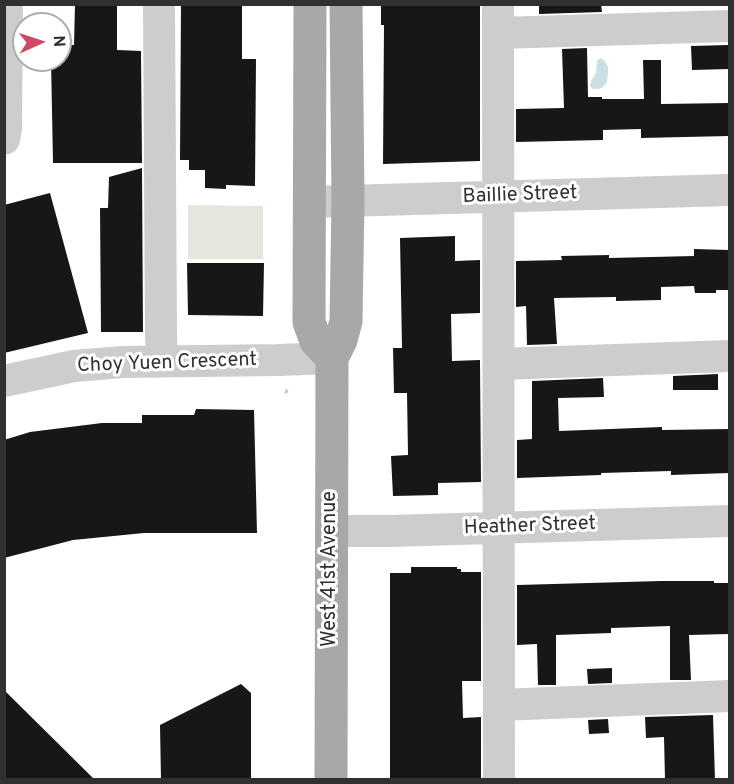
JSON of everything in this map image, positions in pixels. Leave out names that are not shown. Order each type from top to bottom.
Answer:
[{"type":"main road","points":[[310,4],[309,322],[316,341],[332,358]]},
{"type":"main road","name":"West 41st Avenue","points":[[331,780],[332,358],[341,340],[346,321],[348,201],[346,4]]},
{"type":"street","points":[[159,4],[162,361]]},
{"type":"street","points":[[499,780],[498,19],[729,26]]},
{"type":"street","points":[[4,139],[6,129],[6,22]]},
{"type":"street","name":"Baillie Street","points":[[310,202],[729,190]]},
{"type":"street","points":[[499,364],[729,356]]},
{"type":"street","name":"Choy Yuen Crescent","points":[[4,381],[74,366],[123,362],[332,358]]},
{"type":"street","name":"Heather Street","points":[[332,531],[729,521]]},
{"type":"street","points":[[499,705],[729,696]]},
{"type":"shaded area","points":[[600,58],[608,67],[607,82],[602,88],[593,89],[590,86],[591,81]]},
{"type":"shaded area","points":[[188,205],[263,206],[263,259],[188,259]]},
{"type":"building","points":[[75,4],[117,4],[117,50],[141,51],[142,163],[53,163],[51,72],[72,72],[72,45],[74,45]]},
{"type":"building","points":[[181,4],[242,4],[242,59],[256,59],[255,186],[226,185],[226,189],[205,188],[205,170],[189,170],[189,160],[180,160]]},
{"type":"building","points":[[381,4],[480,4],[480,161],[383,164],[384,25],[381,25]]},
{"type":"building","points":[[539,4],[601,4],[602,12],[539,14]]},
{"type":"building","points":[[729,45],[729,69],[692,70],[691,46]]},
{"type":"building","points":[[587,48],[588,97],[644,99],[643,60],[661,60],[661,104],[729,103],[729,136],[641,138],[641,129],[603,130],[603,140],[516,142],[516,109],[564,108],[562,49]]},
{"type":"building","points":[[142,168],[143,332],[101,332],[100,208],[108,208],[109,177]]},
{"type":"building","points":[[50,193],[88,333],[4,353],[4,205]]},
{"type":"building","points":[[455,236],[455,261],[480,260],[480,313],[451,314],[452,361],[480,360],[481,482],[438,483],[438,495],[393,496],[391,456],[408,455],[407,393],[394,393],[393,348],[402,348],[400,238]]},
{"type":"building","points":[[694,249],[729,250],[729,290],[716,290],[716,293],[695,293],[694,286],[661,287],[661,300],[616,301],[616,297],[554,298],[557,344],[527,345],[526,306],[516,307],[516,261],[562,260],[561,256],[609,255],[609,258],[694,256]]},
{"type":"building","points":[[187,263],[264,263],[263,316],[188,315]]},
{"type":"building","points":[[718,374],[718,390],[673,390],[673,376]]},
{"type":"building","points":[[603,378],[604,397],[558,398],[559,431],[662,427],[662,430],[729,429],[729,473],[671,475],[671,471],[517,478],[517,440],[532,439],[532,381]]},
{"type":"building","points":[[196,409],[254,410],[257,533],[144,533],[73,540],[4,558],[4,440],[30,432],[102,423],[142,423],[142,415],[194,415]]},
{"type":"building","points":[[411,567],[457,567],[461,569],[461,572],[481,572],[481,681],[462,681],[463,718],[481,717],[481,780],[390,780],[390,573],[411,573]]},
{"type":"building","points":[[661,581],[729,583],[729,634],[689,635],[691,680],[670,680],[670,626],[611,628],[611,633],[556,635],[556,685],[538,685],[537,644],[517,645],[517,585]]},
{"type":"building","points":[[612,668],[612,683],[588,684],[587,669]]},
{"type":"building","points":[[241,684],[251,693],[251,780],[161,780],[160,725]]},
{"type":"building","points":[[4,690],[95,780],[4,780]]},
{"type":"building","points":[[713,715],[715,780],[665,780],[664,737],[646,738],[645,717]]},
{"type":"building","points":[[608,719],[609,733],[589,734],[588,720]]}]
